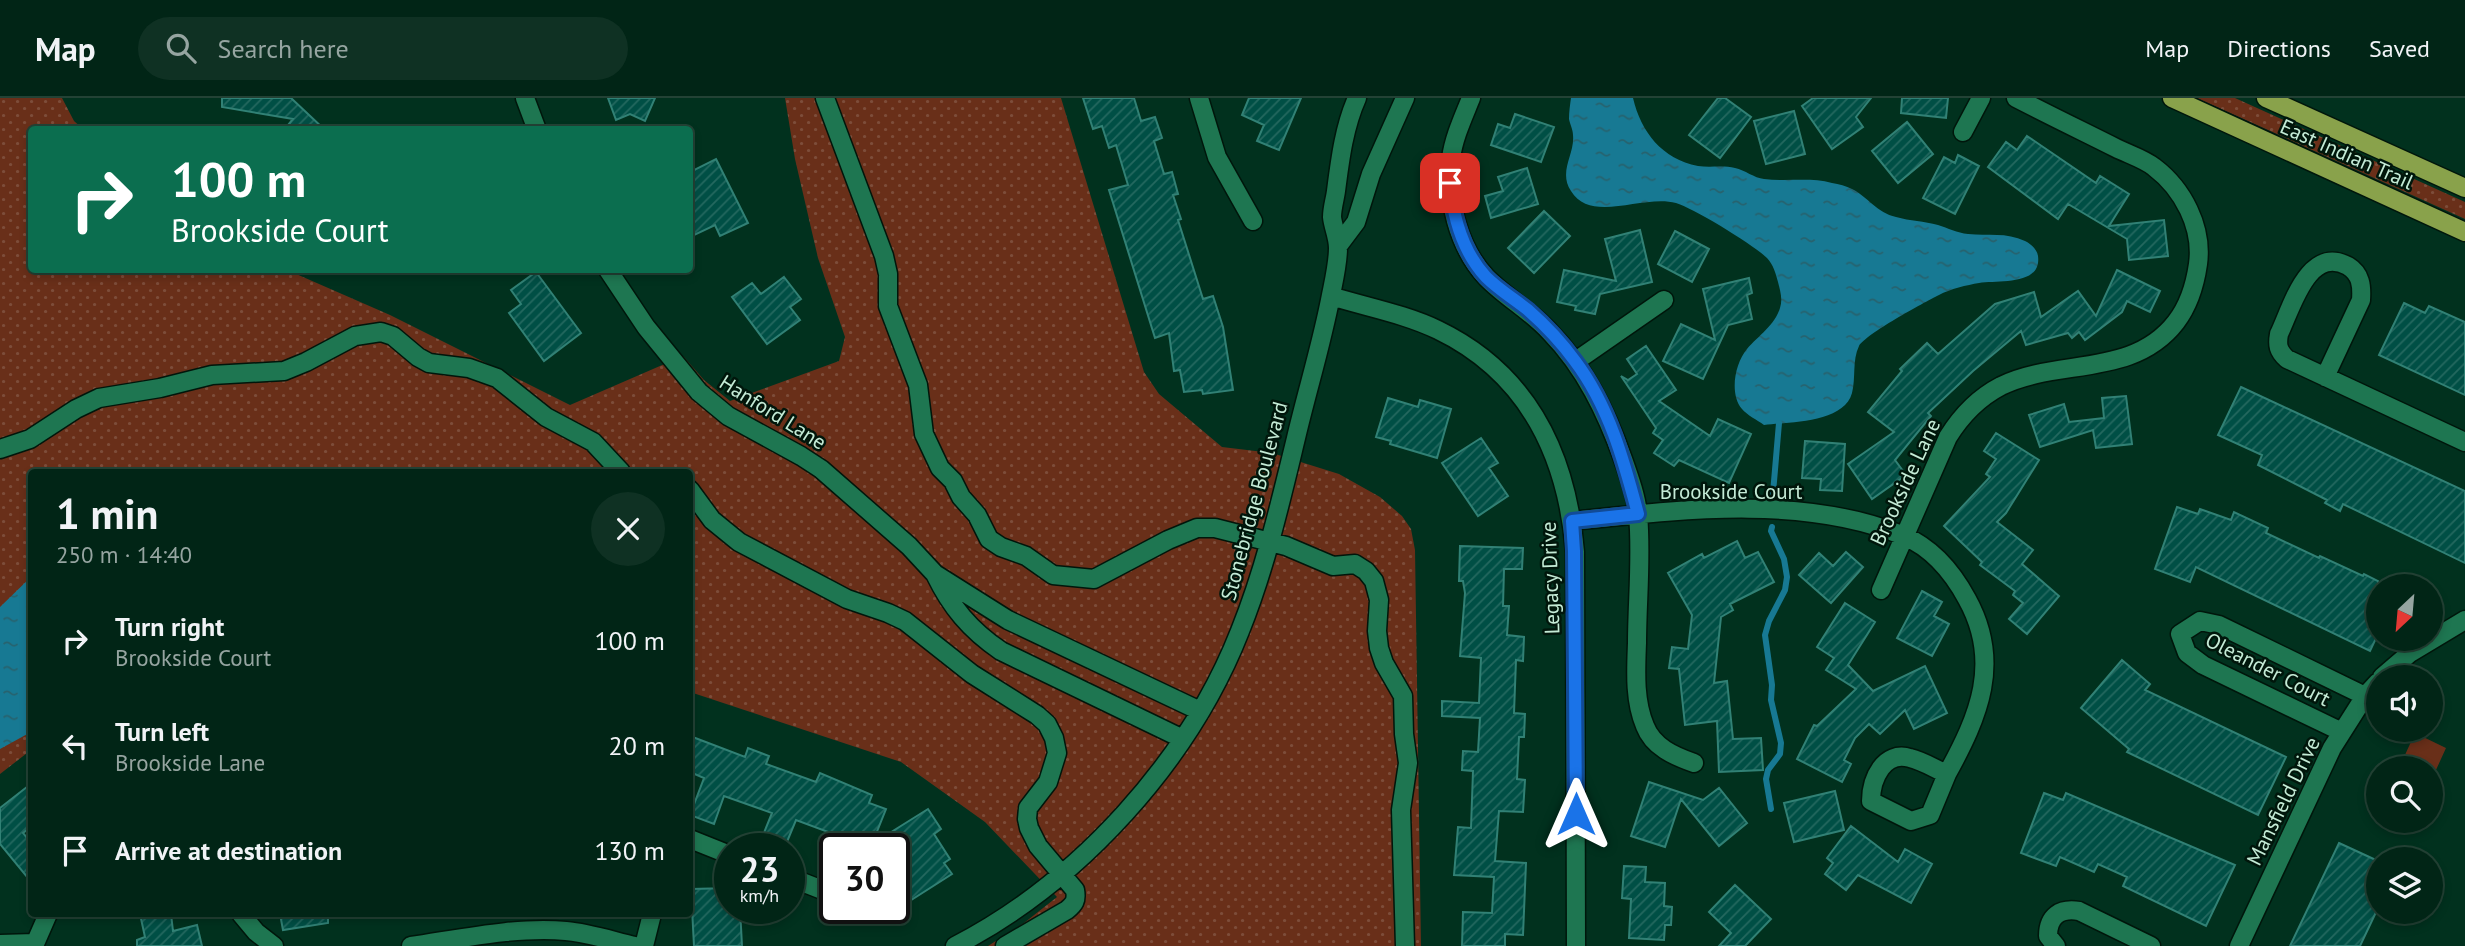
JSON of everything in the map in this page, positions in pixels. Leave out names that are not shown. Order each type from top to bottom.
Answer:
[{"type":"main road","name":"East Indian Trail","points":[[2172,98],[2465,232]]},
{"type":"main road","name":"East Indian Trail","points":[[2266,98],[2465,188]]},
{"type":"street","points":[[525,98],[536,126]]},
{"type":"street","points":[[825,98],[884,256],[888,275],[888,306],[918,385],[924,434],[940,468],[953,481],[961,497],[977,515],[989,539],[1001,547],[1026,556],[1053,575],[1094,579],[1168,540],[1197,528],[1215,528],[1286,546],[1333,566],[1355,564],[1366,571],[1374,581],[1380,600],[1377,631],[1379,648],[1384,663],[1403,696],[1408,763],[1401,810],[1405,946]]},
{"type":"street","points":[[1199,98],[1217,157],[1253,221]]},
{"type":"street","name":"Stonebridge Boulevard","points":[[955,946],[1007,915],[1061,874],[1116,823],[1183,739],[1240,633],[1270,542],[1331,296],[1338,246],[1332,217],[1350,112],[1357,98]]},
{"type":"street","name":"Stonebridge Boulevard","points":[[1338,246],[1356,222],[1371,174],[1405,98]]},
{"type":"street","points":[[1471,98],[1458,130],[1451,158],[1452,207],[1460,234],[1472,258],[1486,276],[1529,311],[1576,361],[1608,418],[1625,464],[1638,514],[1636,683],[1640,712],[1646,729],[1659,745],[1675,756],[1694,762]]},
{"type":"street","points":[[1963,132],[1981,98]]},
{"type":"street","name":"Brookside Lane","points":[[1881,590],[1948,437],[1959,419],[2000,387],[2017,380],[2133,356],[2154,345],[2184,311],[2195,286],[2199,235],[2191,214],[2176,190],[2153,166],[2016,98]]},
{"type":"street","points":[[2325,377],[2361,300],[2360,279],[2354,271],[2347,266],[2329,262],[2320,263],[2308,275],[2279,334],[2278,344],[2282,355],[2287,359],[2325,377],[2465,442]]},
{"type":"street","name":"Hanford Lane","points":[[610,273],[644,324],[699,392],[728,416],[821,469],[909,546],[934,573],[1008,620],[1200,711]]},
{"type":"street","name":"Legacy Drive","points":[[1331,296],[1415,321],[1438,331],[1486,361],[1510,384],[1546,433],[1563,479],[1572,521],[1575,565],[1576,946]]},
{"type":"street","points":[[1576,361],[1664,300]]},
{"type":"street","points":[[0,449],[30,439],[76,409],[99,398],[160,388],[212,375],[284,371],[355,336],[381,332],[393,336],[418,358],[429,363],[469,368],[497,378],[546,417],[593,442],[618,469]]},
{"type":"street","points":[[693,494],[712,520],[739,542],[846,599],[905,621],[972,674],[1047,724],[1054,738],[1056,761],[1048,782],[1028,808],[1027,819],[1038,846],[1075,890],[1074,904],[1005,946]]},
{"type":"street","name":"Brookside Court","points":[[1572,521],[1638,514],[1742,509],[1790,510],[1838,517],[1906,537],[1935,556],[1957,582],[1973,610],[1983,642],[1985,684],[1968,736],[1947,774]]},
{"type":"street","name":"Hanford Lane","points":[[934,573],[946,596],[966,623],[1001,651],[1183,739]]},
{"type":"street","points":[[2396,665],[2410,653],[2465,620]]},
{"type":"street","name":"Oleander Court","points":[[2342,732],[2203,665],[2187,653],[2180,634],[2200,621],[2219,625],[2365,696]]},
{"type":"street","name":"Mansfield Drive","points":[[2239,946],[2342,732],[2365,696]]},
{"type":"street","points":[[693,840],[714,849]]},
{"type":"street","points":[[2056,946],[2048,936],[2048,927],[2058,912],[2068,909],[2079,911],[2151,946]]},
{"type":"street","points":[[0,944],[34,944],[47,917]]},
{"type":"street","points":[[244,917],[256,932],[274,946]]},
{"type":"street","points":[[644,946],[651,917]]},
{"type":"street","points":[[411,946],[552,930],[569,931],[635,946]]},
{"type":"shaded area","points":[[0,98],[62,98],[80,126],[28,126],[28,273],[294,273],[390,315],[570,405],[683,356],[704,380],[730,401],[839,361],[845,337],[818,258],[795,159],[785,98],[1061,98],[1144,372],[1159,394],[1222,447],[1272,453],[1339,474],[1380,497],[1402,516],[1411,529],[1415,550],[1421,946],[988,946],[1057,897],[985,822],[901,762],[693,693],[693,469],[28,469],[28,752],[0,774]]},
{"type":"shaded area","points":[[2197,98],[2235,98],[2465,202],[2465,219]]},
{"type":"shaded area","points":[[2411,742],[2434,742],[2446,748],[2442,756],[2404,756]]},
{"type":"water","points":[[1571,98],[1633,98],[1641,122],[1655,142],[1685,162],[1703,167],[1735,168],[1764,179],[1815,180],[1842,185],[1858,192],[1889,215],[1964,233],[2018,238],[2036,251],[2037,266],[2026,277],[1959,288],[1943,293],[1909,311],[1872,334],[1859,346],[1852,393],[1847,403],[1827,416],[1764,425],[1738,403],[1735,379],[1743,355],[1770,325],[1780,308],[1780,291],[1771,263],[1737,236],[1676,203],[1663,201],[1604,207],[1591,206],[1580,201],[1571,191],[1566,177],[1573,142],[1569,119]]},
{"type":"water","points":[[28,580],[28,734],[0,749],[0,607]]},
{"type":"building","points":[[222,98],[291,98],[321,126],[287,126],[293,119],[222,107]]},
{"type":"building","points":[[608,98],[655,98],[645,121],[630,114],[616,120]]},
{"type":"building","points":[[1083,98],[1134,98],[1141,121],[1155,117],[1162,138],[1154,141],[1164,174],[1172,172],[1178,194],[1173,195],[1181,219],[1178,220],[1203,299],[1213,296],[1223,327],[1233,390],[1203,394],[1202,390],[1184,392],[1180,370],[1174,371],[1169,333],[1155,338],[1109,190],[1128,185],[1116,145],[1109,148],[1102,126],[1093,129]]},
{"type":"building","points":[[1249,98],[1301,98],[1279,150],[1257,141],[1264,125],[1242,115]]},
{"type":"building","points":[[1718,98],[1725,98],[1751,117],[1720,158],[1689,135]]},
{"type":"building","points":[[1813,98],[1871,98],[1856,117],[1863,127],[1832,149],[1802,106]]},
{"type":"building","points":[[1902,98],[1948,98],[1946,118],[1901,113]]},
{"type":"building","points":[[1794,111],[1805,154],[1766,164],[1754,121]]},
{"type":"building","points":[[1515,114],[1554,127],[1541,162],[1491,145],[1498,124],[1510,128]]},
{"type":"building","points":[[1907,122],[1933,154],[1898,183],[1872,151]]},
{"type":"building","points":[[2027,136],[2096,183],[2100,176],[2129,194],[2109,226],[2164,220],[2168,256],[2129,260],[2127,239],[2068,204],[2058,219],[1988,167],[2006,142],[2017,150]]},
{"type":"building","points":[[1958,155],[1979,166],[1955,214],[1923,198],[1944,157],[1955,163]]},
{"type":"building","points":[[716,159],[748,223],[720,236],[715,225],[693,236],[693,170]]},
{"type":"building","points":[[1527,168],[1538,204],[1491,218],[1485,196],[1503,191],[1498,177]]},
{"type":"building","points":[[1544,211],[1570,236],[1534,273],[1508,248]]},
{"type":"building","points":[[1640,230],[1652,282],[1600,294],[1595,314],[1575,310],[1576,306],[1557,302],[1564,270],[1616,281],[1605,239]]},
{"type":"building","points":[[1675,231],[1709,249],[1692,282],[1658,264]]},
{"type":"building","points":[[2117,270],[2160,291],[2150,312],[2127,301],[2122,312],[2085,340],[2079,332],[2072,338],[2068,333],[2026,345],[2021,331],[1928,413],[1931,416],[1895,460],[1906,475],[1872,499],[1848,464],[1894,432],[1868,412],[1902,371],[1900,369],[1927,343],[1938,354],[1995,304],[2034,292],[2041,317],[2078,291],[2096,316]]},
{"type":"building","points":[[537,273],[581,333],[544,361],[509,313],[521,304],[511,290]]},
{"type":"building","points":[[784,277],[801,299],[790,307],[800,320],[767,344],[732,297],[752,283],[761,294]]},
{"type":"building","points":[[1749,278],[1752,293],[1747,295],[1752,319],[1728,325],[1703,379],[1663,361],[1681,324],[1715,340],[1703,289]]},
{"type":"building","points":[[2404,303],[2425,313],[2429,306],[2465,322],[2465,395],[2379,355]]},
{"type":"building","points":[[1646,346],[1676,390],[1659,401],[1710,436],[1718,419],[1751,434],[1729,483],[1679,460],[1674,466],[1654,453],[1663,440],[1653,433],[1656,428],[1621,376],[1628,380],[1637,374],[1627,359]]},
{"type":"building","points":[[2241,387],[2465,491],[2465,563],[2343,504],[2340,511],[2325,503],[2327,500],[2258,465],[2262,455],[2218,435]]},
{"type":"building","points":[[2126,396],[2132,444],[2096,448],[2093,430],[2040,447],[2029,415],[2064,404],[2069,422],[2104,418],[2102,398]]},
{"type":"building","points":[[1388,398],[1418,407],[1420,400],[1451,409],[1437,458],[1376,437]]},
{"type":"building","points":[[1996,433],[2039,460],[2006,513],[1997,522],[2033,550],[2022,564],[2059,596],[2027,634],[2009,619],[2023,603],[2013,595],[2015,591],[1980,565],[1982,562],[1944,526],[1990,477],[1986,474],[1996,459],[1984,451]]},
{"type":"building","points":[[1481,438],[1498,463],[1489,468],[1508,496],[1478,516],[1442,463]]},
{"type":"building","points":[[1805,441],[1845,444],[1842,491],[1820,490],[1821,479],[1802,478]]},
{"type":"building","points":[[2177,507],[2198,514],[2200,509],[2231,520],[2234,512],[2268,528],[2266,533],[2319,558],[2320,556],[2366,575],[2366,649],[2196,567],[2190,582],[2155,569]]},
{"type":"building","points":[[1737,541],[1745,558],[1758,552],[1774,582],[1730,604],[1733,610],[1721,617],[1714,683],[1727,681],[1733,739],[1761,738],[1763,770],[1719,772],[1717,721],[1685,725],[1679,669],[1669,668],[1672,647],[1688,649],[1692,615],[1668,573],[1702,554],[1704,558]]},
{"type":"building","points":[[1460,546],[1523,548],[1522,569],[1504,569],[1503,606],[1509,606],[1507,635],[1524,637],[1523,661],[1516,660],[1514,713],[1525,714],[1524,737],[1519,737],[1517,779],[1525,780],[1523,812],[1499,811],[1495,861],[1526,863],[1523,935],[1505,934],[1505,946],[1462,946],[1463,912],[1492,913],[1494,877],[1454,875],[1458,827],[1471,828],[1473,771],[1462,770],[1463,751],[1478,752],[1480,718],[1442,716],[1442,701],[1479,703],[1481,658],[1460,656],[1465,593],[1463,581],[1459,581]]},
{"type":"building","points":[[1846,552],[1863,567],[1831,603],[1799,575],[1819,553],[1833,566]]},
{"type":"building","points":[[1922,591],[1942,602],[1934,616],[1949,624],[1932,656],[1897,638]]},
{"type":"building","points":[[1845,603],[1875,622],[1848,665],[1873,691],[1925,666],[1947,713],[1914,729],[1905,710],[1880,734],[1869,724],[1855,738],[1844,760],[1851,764],[1842,782],[1797,759],[1814,725],[1817,726],[1856,689],[1826,670],[1834,658],[1817,647]]},
{"type":"building","points":[[2122,660],[2150,684],[2145,690],[2286,757],[2258,815],[2127,752],[2129,749],[2081,708]]},
{"type":"building","points":[[693,737],[745,757],[748,748],[769,756],[766,764],[816,782],[820,773],[872,795],[869,803],[886,809],[876,833],[831,833],[796,820],[791,833],[764,833],[772,813],[724,796],[714,824],[693,816],[693,807],[704,778],[693,773]]},
{"type":"building","points":[[1649,782],[1703,800],[1719,788],[1747,823],[1719,846],[1681,799],[1665,847],[1631,836]]},
{"type":"building","points":[[28,786],[28,829],[23,833],[28,839],[28,878],[0,844],[0,808]]},
{"type":"building","points":[[1835,791],[1844,830],[1794,842],[1784,803]]},
{"type":"building","points":[[2044,793],[2063,800],[2066,793],[2235,865],[2206,926],[2123,886],[2127,877],[2098,864],[2094,872],[2060,857],[2056,866],[2021,853]]},
{"type":"building","points":[[928,809],[941,829],[934,834],[950,859],[944,863],[952,874],[910,901],[910,833],[890,833]]},
{"type":"building","points":[[1851,826],[1898,862],[1905,849],[1932,864],[1911,903],[1858,875],[1846,890],[1825,874],[1833,863],[1827,858]]},
{"type":"building","points":[[2339,843],[2366,855],[2366,924],[2370,924],[2360,946],[2290,946]]},
{"type":"building","points":[[1624,866],[1646,867],[1645,882],[1665,883],[1664,906],[1672,907],[1671,925],[1665,925],[1664,940],[1629,938],[1631,899],[1622,898]]},
{"type":"building","points":[[1735,885],[1771,919],[1745,946],[1719,946],[1731,933],[1709,912]]},
{"type":"building","points":[[714,888],[714,924],[741,924],[742,946],[694,946],[693,889]]},
{"type":"building","points":[[141,917],[171,917],[173,931],[197,925],[202,946],[137,946],[137,940],[145,937]]},
{"type":"building","points":[[281,917],[328,917],[328,923],[283,930]]},
{"type":"waterway","points":[[1773,493],[1779,423]]},
{"type":"waterway","points":[[1771,809],[1766,779],[1768,770],[1780,754],[1781,743],[1771,700],[1772,685],[1765,635],[1785,590],[1787,577],[1784,559],[1771,531],[1772,527]]},
{"type":"route","points":[[1450,183],[1452,207],[1460,234],[1472,258],[1486,276],[1550,332],[1576,361],[1591,386],[1608,418],[1625,464],[1638,514],[1572,521],[1576,814]]}]
